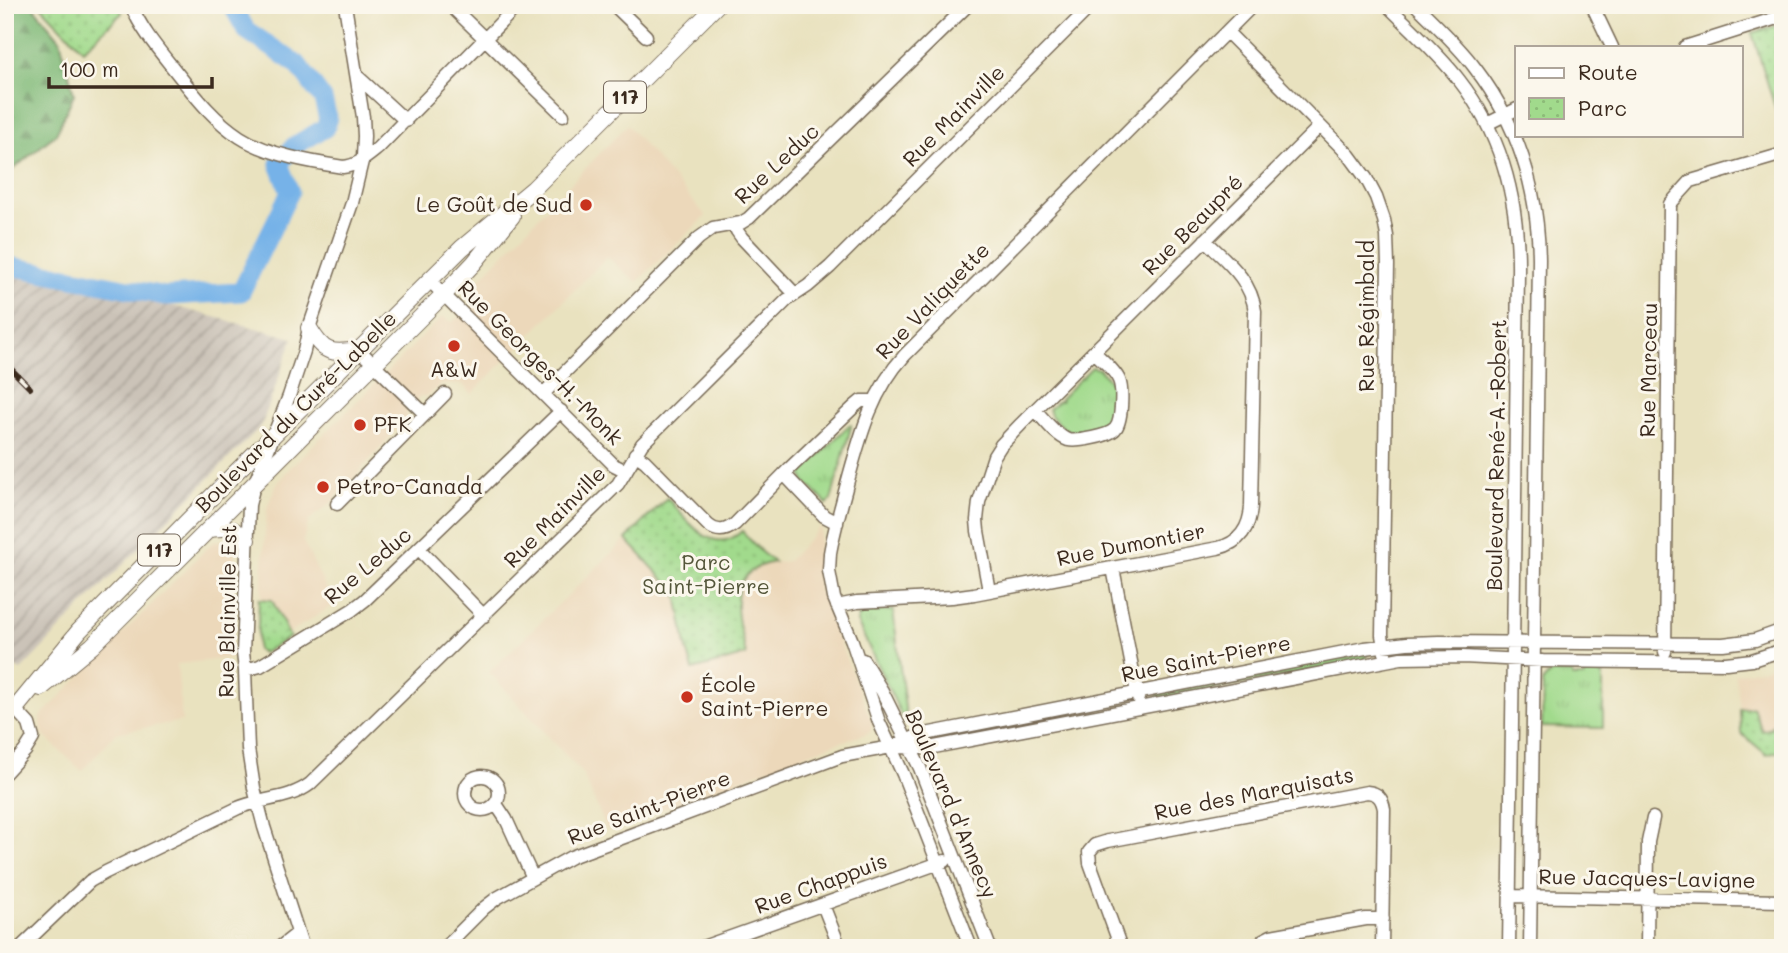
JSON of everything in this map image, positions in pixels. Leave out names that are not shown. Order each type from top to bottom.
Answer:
[{"type":"main road","name":"Boulevard du Curé-Labelle","points":[[10,714],[79,631],[239,469],[462,248],[533,189],[717,5]]},
{"type":"main road","name":"Boulevard du Curé-Labelle","points":[[10,714],[92,646],[374,365],[474,263],[533,189]]},
{"type":"main road","points":[[309,328],[318,344],[328,351],[359,351]]},
{"type":"main road","points":[[209,529],[232,528],[247,540]]},
{"type":"street","points":[[131,5],[146,33],[207,108],[241,138],[277,153],[344,167],[351,166],[379,148],[519,5]]},
{"type":"street","name":"Rue Blainville Est","points":[[303,948],[257,801],[248,749],[243,653],[247,540],[249,505],[254,485],[276,433],[304,351],[309,328],[352,203],[362,160],[363,125],[345,5]]},
{"type":"street","points":[[450,5],[563,115]]},
{"type":"street","points":[[614,5],[646,36]]},
{"type":"street","name":"Rue Leduc","points":[[544,393],[699,238],[713,228],[749,218],[968,5]]},
{"type":"street","name":"Rue Mainville","points":[[20,948],[90,881],[215,819],[257,801],[294,793],[310,784],[618,484],[645,440],[787,300],[830,267],[1092,5]]},
{"type":"street","name":"Rue Valiquette","points":[[873,401],[889,374],[905,355],[1253,5]]},
{"type":"street","name":"Boulevard René-A.-Robert","points":[[1387,5],[1468,91],[1487,124],[1506,171],[1514,205],[1518,239],[1509,948]]},
{"type":"street","name":"Boulevard René-A.-Robert","points":[[1416,5],[1453,42],[1511,112]]},
{"type":"street","points":[[1592,5],[1612,46]]},
{"type":"street","points":[[1688,46],[1783,16]]},
{"type":"street","name":"Rue Régimbald","points":[[1227,32],[1353,160],[1379,204],[1387,236],[1388,265],[1383,646],[1386,660]]},
{"type":"street","points":[[357,76],[406,121]]},
{"type":"street","points":[[1487,124],[1511,112]]},
{"type":"street","name":"Rue Beaupré","points":[[989,591],[977,526],[979,502],[993,456],[1035,410],[1320,126]]},
{"type":"street","name":"Boulevard René-A.-Robert","points":[[1518,136],[1535,205],[1538,236],[1530,948]]},
{"type":"street","name":"Rue Marceau","points":[[1664,663],[1670,204],[1691,181],[1783,154]]},
{"type":"street","points":[[734,224],[742,238],[795,294]]},
{"type":"street","name":"Rue Dumontier","points":[[837,606],[857,601],[951,597],[989,591],[1224,547],[1234,542],[1242,534],[1250,518],[1255,307],[1243,278],[1205,240]]},
{"type":"street","name":"Rue Georges-H.-Monk","points":[[429,280],[615,465],[626,471]]},
{"type":"street","points":[[359,351],[425,414]]},
{"type":"street","points":[[1035,410],[1058,433],[1070,440],[1114,430],[1121,411],[1121,384],[1094,352]]},
{"type":"street","points":[[337,504],[445,394]]},
{"type":"street","points":[[635,454],[708,526],[719,531],[726,530],[855,406],[861,401],[873,401]]},
{"type":"street","name":"Boulevard d'Annecy","points":[[873,401],[837,523],[828,565],[830,583],[870,697],[971,948]]},
{"type":"street","name":"Rue Leduc","points":[[245,670],[260,666],[352,610],[380,587],[561,411]]},
{"type":"street","points":[[276,433],[290,448]]},
{"type":"street","points":[[239,469],[254,485]]},
{"type":"street","points":[[784,474],[824,516],[837,523]]},
{"type":"street","points":[[419,549],[484,616]]},
{"type":"street","points":[[1113,568],[1140,708]]},
{"type":"street","name":"Rue Saint-Pierre","points":[[908,744],[920,735],[1383,646],[1419,642],[1734,643],[1762,638],[1783,630]]},
{"type":"street","name":"Boulevard d'Annecy","points":[[852,641],[882,691],[920,768],[989,948]]},
{"type":"street","name":"Rue Saint-Pierre","points":[[443,948],[489,904],[506,892],[580,854],[845,755],[908,744],[929,748],[1412,657],[1734,663],[1783,650]]},
{"type":"street","points":[[5,774],[33,738],[29,724],[10,714]]},
{"type":"street","name":"Rue des Marquisats","points":[[1121,948],[1090,863],[1089,852],[1095,845],[1362,792],[1378,795],[1384,809],[1382,948]]},
{"type":"street","points":[[496,804],[506,819],[533,878]]},
{"type":"street","points":[[1647,948],[1649,836],[1653,818]]},
{"type":"street","name":"Rue Chappuis","points":[[701,948],[955,857]]},
{"type":"street","name":"Rue Jacques-Lavigne","points":[[1510,896],[1783,901]]},
{"type":"street","points":[[822,905],[840,948]]},
{"type":"street","points":[[1259,948],[1263,940],[1271,936],[1366,919],[1383,919]]},
{"type":"street","points":[[279,948],[298,933]]},
{"type":"shaded area","points":[[627,125],[706,216],[637,282],[607,257],[472,394],[462,384],[441,385],[427,396],[420,396],[407,411],[406,419],[333,501],[309,520],[303,541],[334,605],[261,650],[262,575],[267,508],[275,487],[287,471],[442,317],[452,322],[474,306],[465,294]]},
{"type":"shaded area","points":[[28,267],[293,338],[258,429],[21,670],[5,662],[5,279]]},
{"type":"shaded area","name":"École Saint-Pierre","points":[[821,526],[818,568],[820,591],[872,722],[871,731],[607,830],[583,774],[489,672],[626,539],[677,594],[686,646],[745,655],[736,605],[741,584],[760,566],[788,561]]},
{"type":"shaded area","points":[[221,540],[235,546],[231,658],[177,664],[182,721],[116,733],[82,771],[43,735],[40,717],[212,543]]},
{"type":"shaded area","points":[[1783,662],[1783,750],[1767,755],[1741,733],[1735,674]]},
{"type":"green space","points":[[5,5],[32,5],[60,39],[74,94],[56,134],[5,176]]},
{"type":"green space","points":[[40,5],[120,5],[122,13],[83,50]]},
{"type":"green space","points":[[1783,24],[1783,133],[1752,33]]},
{"type":"green space","points":[[1092,367],[1099,369],[1112,383],[1113,411],[1108,421],[1100,427],[1071,432],[1051,416],[1049,409],[1061,401]]},
{"type":"green space","points":[[849,425],[851,427],[831,500],[827,504],[804,481],[802,473]]},
{"type":"green space","name":"Parc Saint-Pierre","points":[[667,498],[701,533],[720,541],[742,531],[774,562],[757,567],[746,576],[740,586],[737,612],[746,655],[693,670],[677,594],[626,539]]},
{"type":"green space","points":[[259,599],[272,600],[290,637],[263,653],[257,650]]},
{"type":"green space","points":[[893,610],[907,724],[857,622],[859,616],[865,612]]},
{"type":"green space","points":[[1366,654],[1367,660],[1158,700],[1157,694]]},
{"type":"green space","points":[[1554,672],[1572,673],[1573,677],[1585,677],[1585,673],[1603,673],[1603,728],[1542,727],[1543,681]]},
{"type":"green space","points":[[1753,707],[1762,731],[1783,721],[1783,750],[1767,755],[1741,733],[1740,709]]},
{"type":"waterway","points":[[5,265],[165,296],[241,292],[290,192],[279,164],[294,146],[325,128],[328,119],[323,99],[298,65],[246,30],[232,5]]},
{"type":"railway","points":[[5,363],[30,388]]},
{"type":"place","name":"Le Goût de Sud","points":[[586,205]]},
{"type":"place","name":"A&W","points":[[454,346]]},
{"type":"place","name":"PFK","points":[[360,425]]},
{"type":"place","name":"Petro-Canada","points":[[323,487]]},
{"type":"place","name":"École Saint-Pierre","points":[[687,697]]}]
